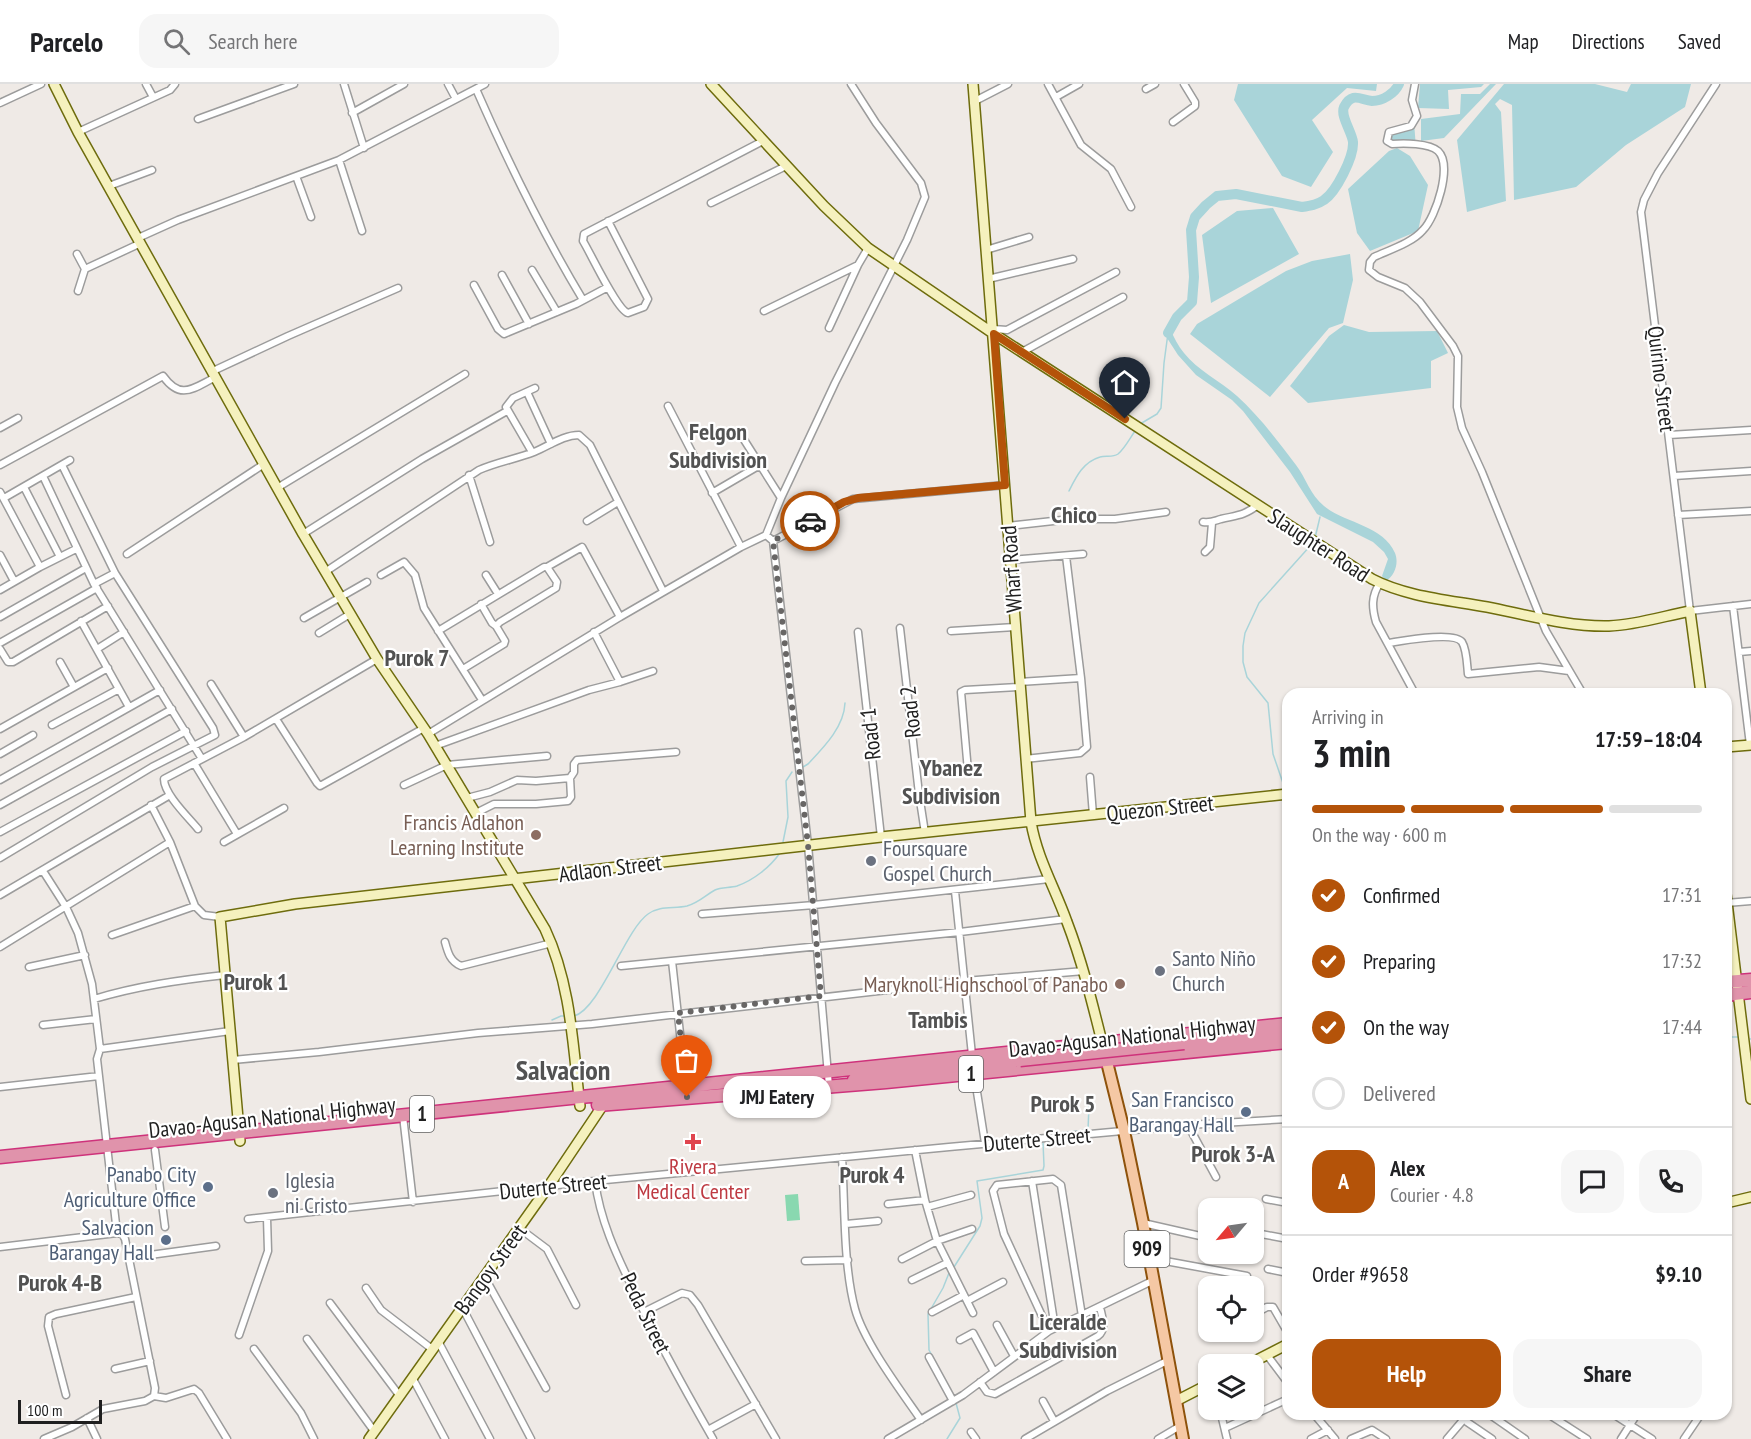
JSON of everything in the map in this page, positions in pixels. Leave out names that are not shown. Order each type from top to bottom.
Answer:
[{"type":"highway","name":"Davao-Agusan National Highway","points":[[0,1165],[27,1159],[108,1150],[728,1088],[831,1070],[1282,1025]]},
{"type":"highway","name":"Davao-Agusan National Highway","points":[[832,1086],[869,1075],[1282,1034]]},
{"type":"highway","name":"Davao-Agusan National Highway","points":[[728,1088],[832,1086],[1282,1043]]},
{"type":"highway","name":"Davao-Agusan National Highway","points":[[831,1070],[869,1075]]},
{"type":"highway","name":"Davao-Agusan National Highway","points":[[108,1150],[155,1150],[176,1143]]},
{"type":"highway","name":"Davao-Agusan National Highway","points":[[0,1157],[27,1159]]},
{"type":"main road","name":"909","points":[[1102,1042],[1143,1223],[1183,1439]]},
{"type":"street","points":[[0,103],[41,84]]},
{"type":"street","points":[[54,84],[78,132],[340,598],[447,765],[552,943],[571,1026],[579,1102]]},
{"type":"street","points":[[146,84],[153,97]]},
{"type":"street","points":[[78,132],[170,90],[175,84]]},
{"type":"street","points":[[198,120],[294,84]]},
{"type":"street","points":[[344,84],[364,148]]},
{"type":"street","points":[[352,113],[404,84]]},
{"type":"street","points":[[448,84],[456,99]]},
{"type":"street","points":[[78,291],[85,269],[178,220],[339,160],[485,84]]},
{"type":"street","name":"Slaughter Road","points":[[711,84],[786,166],[868,248],[1022,352],[1380,583],[1403,591],[1583,624],[1611,626],[1690,611]]},
{"type":"street","points":[[276,719],[320,786],[482,700],[663,591],[766,535],[835,383],[894,266],[925,192],[851,84]]},
{"type":"street","name":"Wharf Road","points":[[973,84],[1031,822],[1036,847],[1066,919],[1083,970],[1102,1042]]},
{"type":"street","points":[[975,101],[1008,84]]},
{"type":"street","points":[[1048,84],[1081,145],[1111,169],[1131,207]]},
{"type":"street","points":[[1056,97],[1079,84]]},
{"type":"street","points":[[1146,89],[1155,84]]},
{"type":"street","points":[[1173,122],[1195,106],[1184,84]]},
{"type":"street","points":[[1415,84],[1412,100],[1417,116],[1411,126],[1389,132],[1387,141],[1392,144],[1432,147],[1439,152],[1444,159],[1439,199],[1430,222],[1423,230],[1417,236],[1374,257],[1370,262],[1369,270],[1378,277],[1405,288],[1420,302],[1453,346],[1458,356],[1457,407],[1462,428],[1549,636],[1579,688]]},
{"type":"street","name":"Quirino Street","points":[[1700,688],[1641,212],[1644,200],[1658,173],[1716,84]]},
{"type":"street","points":[[476,89],[538,224],[583,300]]},
{"type":"street","points":[[608,221],[647,296],[648,303],[632,312],[624,312],[608,287],[583,238],[586,233],[608,221],[763,141]]},
{"type":"street","points":[[339,160],[362,231]]},
{"type":"street","points":[[711,203],[786,166]]},
{"type":"street","points":[[109,186],[152,170]]},
{"type":"street","points":[[296,176],[311,217]]},
{"type":"street","points":[[986,250],[1029,237]]},
{"type":"street","points":[[829,328],[868,248]]},
{"type":"street","points":[[77,254],[85,269]]},
{"type":"street","points":[[988,279],[1073,259]]},
{"type":"street","points":[[764,312],[858,265]]},
{"type":"street","points":[[532,270],[557,312]]},
{"type":"street","points":[[993,331],[1007,330],[1116,272]]},
{"type":"street","points":[[502,274],[529,324]]},
{"type":"street","points":[[474,285],[502,333],[506,334],[608,287]]},
{"type":"street","points":[[0,465],[163,376],[176,390],[183,392],[288,336],[398,288]]},
{"type":"street","points":[[1022,352],[1123,297]]},
{"type":"street","points":[[277,488],[465,374]]},
{"type":"street","points":[[532,453],[507,411],[506,405],[509,401],[535,388]]},
{"type":"street","points":[[527,392],[551,444]]},
{"type":"street","points":[[668,406],[741,547]]},
{"type":"street","points":[[303,534],[422,459],[507,411]]},
{"type":"street","points":[[0,428],[18,418]]},
{"type":"street","points":[[1669,435],[1751,430]]},
{"type":"street","points":[[325,572],[469,475],[500,461],[532,453],[572,435],[579,435],[585,439],[663,591]]},
{"type":"street","points":[[741,435],[781,498]]},
{"type":"street","points":[[40,567],[2,495],[24,487],[70,460]]},
{"type":"street","points":[[127,554],[264,464]]},
{"type":"street","points":[[1,855],[144,772],[215,735],[213,728],[115,573],[62,465]]},
{"type":"street","points":[[712,493],[760,465]]},
{"type":"street","points":[[1674,477],[1751,471]]},
{"type":"street","points":[[469,475],[490,542]]},
{"type":"street","points":[[43,476],[76,549],[96,586],[202,759]]},
{"type":"street","points":[[773,541],[853,499],[1005,485]]},
{"type":"street","points":[[24,487],[60,556]]},
{"type":"street","points":[[586,521],[618,502]]},
{"type":"street","points":[[1203,522],[1212,523],[1245,514],[1258,505]]},
{"type":"street","points":[[1678,515],[1751,511]]},
{"type":"street","points":[[1008,526],[1071,519],[1115,519],[1166,512]]},
{"type":"street","points":[[1205,552],[1209,546],[1212,523]]},
{"type":"street","points":[[766,535],[773,541],[808,845],[816,947],[832,1086]]},
{"type":"street","points":[[438,631],[544,567],[582,547],[620,616]]},
{"type":"street","points":[[0,590],[76,549]]},
{"type":"street","points":[[0,555],[14,581]]},
{"type":"street","points":[[1011,560],[1083,555]]},
{"type":"street","points":[[1025,759],[1080,753],[1087,747],[1082,678],[1066,556]]},
{"type":"street","points":[[381,575],[404,562],[408,565],[418,582],[422,604],[482,700]]},
{"type":"street","points":[[496,626],[557,586],[557,582],[547,567]]},
{"type":"street","points":[[0,617],[86,568]]},
{"type":"street","points":[[0,643],[115,573]]},
{"type":"street","points":[[486,575],[498,594]]},
{"type":"street","points":[[304,618],[367,582]]},
{"type":"street","points":[[1380,583],[1373,596],[1373,612],[1380,632],[1388,642],[1411,688]]},
{"type":"street","points":[[463,669],[504,644],[505,641],[481,604]]},
{"type":"street","points":[[1690,611],[1751,604]]},
{"type":"street","points":[[0,649],[8,662],[12,662],[108,606]]},
{"type":"street","points":[[1732,746],[1750,745],[1748,696],[1733,606]]},
{"type":"street","points":[[319,633],[350,614]]},
{"type":"street","points":[[81,621],[129,706]]},
{"type":"street","points":[[951,631],[1015,627]]},
{"type":"street","name":"Road 2","points":[[900,628],[925,832]]},
{"type":"street","points":[[594,632],[620,682]]},
{"type":"street","name":"Road 1","points":[[858,632],[881,837]]},
{"type":"street","points":[[97,649],[124,633]]},
{"type":"street","points":[[1388,642],[1445,636],[1456,637],[1464,649],[1468,675],[1539,667],[1569,671]]},
{"type":"street","points":[[1739,652],[1751,651]]},
{"type":"street","points":[[198,829],[170,795],[164,784],[164,778],[244,737],[377,659]]},
{"type":"street","points":[[60,662],[74,687]]},
{"type":"street","points":[[0,729],[108,668]]},
{"type":"street","points":[[435,746],[589,690],[653,670]]},
{"type":"street","points":[[969,771],[961,692],[1082,678]]},
{"type":"street","points":[[211,684],[244,737]]},
{"type":"street","points":[[52,725],[119,689]]},
{"type":"street","points":[[0,780],[160,690]]},
{"type":"street","points":[[0,805],[172,709]]},
{"type":"street","points":[[0,832],[186,731]]},
{"type":"street","points":[[0,754],[33,735]]},
{"type":"street","points":[[476,813],[490,805],[568,801],[572,796],[570,778],[577,760],[676,752]]},
{"type":"street","points":[[404,785],[447,765],[547,756]]},
{"type":"street","points":[[194,763],[237,834]]},
{"type":"street","points":[[1090,777],[1093,815]]},
{"type":"street","points":[[467,798],[490,792],[517,780],[570,778]]},
{"type":"street","points":[[0,895],[170,795]]},
{"type":"street","name":"Quezon Street","points":[[1031,822],[1282,795]]},
{"type":"street","points":[[152,805],[170,842],[195,906],[204,915],[220,917],[240,1137]]},
{"type":"street","points":[[224,842],[284,808]]},
{"type":"street","name":"Adlaon Street","points":[[220,917],[295,904],[808,845],[1031,822]]},
{"type":"street","points":[[0,947],[170,842]]},
{"type":"street","points":[[43,871],[66,907],[85,954],[94,999],[100,1049],[97,1059],[117,1233]]},
{"type":"street","points":[[702,914],[955,891],[1048,879]]},
{"type":"street","points":[[955,891],[972,1055]]},
{"type":"street","points":[[1732,900],[1751,901]]},
{"type":"street","points":[[112,935],[195,906]]},
{"type":"street","points":[[621,966],[1066,919]]},
{"type":"street","points":[[1732,936],[1751,1099]]},
{"type":"street","points":[[445,942],[449,957],[461,966],[552,943]]},
{"type":"street","points":[[29,967],[85,954]]},
{"type":"street","points":[[672,961],[687,1092]]},
{"type":"street","points":[[233,1060],[1083,970]]},
{"type":"street","points":[[94,999],[158,983],[225,975]]},
{"type":"street","points":[[43,1025],[96,1019]]},
{"type":"street","points":[[100,1049],[230,1031]]},
{"type":"street","points":[[974,1073],[985,1143]]},
{"type":"street","points":[[0,1087],[99,1076]]},
{"type":"street","name":"Bangoy Street","points":[[371,1435],[548,1187],[604,1100]]},
{"type":"street","name":"Duterte Street","points":[[248,1220],[595,1181],[985,1143],[1188,1125],[1282,1119]]},
{"type":"street","points":[[404,1120],[413,1202]]},
{"type":"street","points":[[1188,1125],[1216,1177]]},
{"type":"street","points":[[155,1150],[165,1227]]},
{"type":"street","points":[[915,1150],[925,1200],[937,1241],[973,1313]]},
{"type":"street","points":[[842,1157],[852,1296],[860,1322],[885,1366],[921,1420]]},
{"type":"street","points":[[1052,1329],[999,1220],[993,1191],[1001,1183],[1053,1179],[1061,1185],[1082,1316]]},
{"type":"street","name":"Peda Street","points":[[595,1181],[606,1229],[644,1312],[713,1439]]},
{"type":"street","points":[[1032,1181],[1052,1329]]},
{"type":"street","points":[[927,1207],[971,1195]]},
{"type":"street","points":[[1732,1202],[1751,1197]]},
{"type":"street","points":[[1266,1199],[1282,1202]]},
{"type":"street","points":[[888,1204],[925,1200]]},
{"type":"street","points":[[239,1335],[268,1251],[267,1218]]},
{"type":"street","points":[[846,1224],[878,1221]]},
{"type":"street","points":[[1143,1223],[1198,1236]]},
{"type":"street","points":[[519,1228],[547,1249],[576,1305]]},
{"type":"street","points":[[902,1259],[937,1241],[972,1229]]},
{"type":"street","points":[[0,1247],[117,1233],[124,1237],[150,1361],[155,1388],[154,1396]]},
{"type":"street","points":[[1264,1235],[1282,1238]]},
{"type":"street","points":[[128,1258],[216,1246]]},
{"type":"street","points":[[1149,1258],[1247,1276]]},
{"type":"street","points":[[806,1261],[848,1260]]},
{"type":"street","points":[[912,1280],[947,1263]]},
{"type":"street","points":[[1268,1269],[1282,1272]]},
{"type":"street","points":[[483,1276],[546,1388]]},
{"type":"street","points":[[888,1439],[980,1383],[1052,1329],[1152,1281]]},
{"type":"street","points":[[932,1312],[1003,1282]]},
{"type":"street","points":[[366,1288],[381,1310],[435,1345],[490,1439]]},
{"type":"street","points":[[644,1312],[682,1293],[690,1295],[776,1439]]},
{"type":"street","points":[[66,1395],[48,1326],[49,1317],[136,1297]]},
{"type":"street","points":[[330,1303],[399,1395]]},
{"type":"street","points":[[1264,1310],[1273,1306],[1282,1322]]},
{"type":"street","points":[[462,1307],[531,1439]]},
{"type":"street","points":[[980,1383],[987,1392],[995,1394],[1098,1336],[1104,1327],[1100,1307]]},
{"type":"street","points":[[997,1325],[1014,1356]]},
{"type":"street","points":[[960,1340],[973,1333],[994,1372]]},
{"type":"street","points":[[307,1340],[371,1435]]},
{"type":"street","points":[[1264,1356],[1282,1347]]},
{"type":"street","points":[[254,1348],[301,1413],[314,1439]]},
{"type":"street","points":[[1267,1355],[1282,1375]]},
{"type":"street","points":[[929,1357],[953,1401]]},
{"type":"street","points":[[1025,1439],[1107,1391],[1169,1360]]},
{"type":"street","points":[[115,1369],[150,1361]]},
{"type":"street","points":[[412,1377],[445,1439]]},
{"type":"street","points":[[44,1439],[72,1427],[103,1409],[145,1401],[154,1396],[166,1398],[197,1390],[226,1439]]},
{"type":"street","points":[[1176,1401],[1198,1390]]},
{"type":"street","points":[[1043,1401],[1054,1421]]},
{"type":"street","points":[[1225,1428],[1282,1402]]},
{"type":"street","points":[[708,1430],[756,1404]]},
{"type":"street","points":[[87,1418],[97,1439]]},
{"type":"street","points":[[1223,1420],[1227,1439]]},
{"type":"street","points":[[1319,1420],[1335,1439]]},
{"type":"street","points":[[1446,1439],[1461,1420]]},
{"type":"street","points":[[1467,1420],[1492,1439]]},
{"type":"street","points":[[1498,1420],[1526,1439]]},
{"type":"street","points":[[1557,1420],[1587,1439]]},
{"type":"street","points":[[1622,1420],[1652,1439]]},
{"type":"street","points":[[1621,1439],[1634,1420]]},
{"type":"street","points":[[1684,1439],[1697,1420]]},
{"type":"street","points":[[1158,1439],[1180,1426]]},
{"type":"street","points":[[1311,1439],[1328,1430]]},
{"type":"street","points":[[1351,1439],[1372,1430],[1386,1439]]},
{"type":"street","points":[[971,1432],[976,1439]]},
{"type":"green space","points":[[798,1194],[800,1220],[787,1221],[785,1195]]},
{"type":"water","points":[[1238,84],[1377,84],[1376,91],[1347,88],[1312,120],[1333,152],[1311,187],[1282,176],[1234,100]]},
{"type":"water","points":[[1420,84],[1484,84],[1481,87],[1448,90],[1449,109],[1418,108]]},
{"type":"water","points":[[1490,84],[1496,84],[1444,138],[1421,141],[1421,119],[1460,114],[1461,94],[1480,94]]},
{"type":"water","points":[[1504,84],[1595,84],[1627,92],[1631,84],[1691,84],[1685,107],[1626,145],[1576,187],[1514,200],[1512,105],[1500,99],[1495,104],[1501,112],[1506,201],[1467,212],[1457,140]]},
{"type":"water","points":[[1414,122],[1416,148],[1403,144],[1391,144],[1389,136],[1403,131]]},
{"type":"water","points":[[1397,148],[1410,156],[1428,185],[1418,231],[1370,251],[1357,233],[1348,189],[1389,151]]},
{"type":"water","points":[[1273,208],[1299,254],[1211,303],[1202,235],[1237,211]]},
{"type":"water","points":[[1350,254],[1353,280],[1343,323],[1329,328],[1270,397],[1190,334],[1197,324],[1286,271],[1312,261]]},
{"type":"water","points":[[1344,325],[1369,332],[1437,331],[1448,353],[1431,361],[1431,388],[1308,403],[1290,386],[1329,336]]},
{"type":"water","points":[[1170,329],[1189,359],[1237,396],[1261,420],[1296,465],[1319,502],[1332,512],[1373,530],[1389,544],[1397,561],[1394,572],[1386,581],[1382,576],[1388,559],[1384,552],[1373,542],[1317,514],[1290,472],[1243,411],[1232,400],[1196,375],[1178,355],[1167,338]]},
{"type":"waterway","points":[[1168,333],[1177,317],[1192,302],[1194,277],[1191,230],[1195,217],[1206,205],[1217,196],[1236,194],[1302,207],[1321,202],[1329,196],[1339,182],[1351,156],[1353,142],[1343,111],[1347,102],[1353,98],[1380,100],[1392,93],[1399,84]]},
{"type":"waterway","points":[[1140,424],[1157,414],[1161,408],[1168,333]]},
{"type":"waterway","points":[[1069,491],[1077,475],[1089,462],[1100,457],[1118,454],[1135,431]]},
{"type":"waterway","points":[[1315,538],[1320,517]]},
{"type":"waterway","points":[[1282,780],[1273,754],[1268,703],[1247,677],[1243,662],[1243,646],[1245,633],[1259,603],[1311,545]]},
{"type":"waterway","points":[[803,767],[832,736],[841,720],[845,703]]},
{"type":"waterway","points":[[783,842],[788,817],[786,781],[792,772]]},
{"type":"waterway","points":[[574,1016],[584,1010],[593,999],[630,936],[648,914],[662,908],[687,906],[715,890],[737,886],[761,872],[780,853]]},
{"type":"waterway","points":[[552,1020],[565,1016]]},
{"type":"waterway","points":[[1732,1037],[1739,1037]]},
{"type":"waterway","points":[[1049,1134],[1088,1130],[1089,1105]]},
{"type":"waterway","points":[[954,1267],[980,1226],[982,1218],[977,1181],[1043,1170],[1043,1142]]},
{"type":"waterway","points":[[934,1359],[929,1350],[928,1314],[949,1273]]},
{"type":"waterway","points":[[947,1439],[960,1418],[956,1403]]},
{"type":"way so far","points":[[687,1097],[678,1013],[821,996],[808,845],[773,541],[810,521]]},
{"type":"place","name":"Francis Adlahon Learning Institute","points":[[536,835]]},
{"type":"place","name":"Foursquare Gospel Church","points":[[871,861]]},
{"type":"place","name":"Santo Niño Church","points":[[1160,971]]},
{"type":"place","name":"Maryknoll Highschool of Panabo","points":[[1120,984]]},
{"type":"place","name":"JMJ Eatery","points":[[687,1097]]},
{"type":"place","name":"San Francisco Barangay Hall","points":[[1246,1112]]},
{"type":"place","name":"Rivera Medical Center","points":[[693,1142]]},
{"type":"place","name":"Panabo City Agriculture Office","points":[[208,1187]]},
{"type":"place","name":"Iglesia ni Cristo","points":[[273,1193]]},
{"type":"place","name":"Salvacion Barangay Hall","points":[[166,1240]]},
{"type":"district","name":"Felgon Subdivision","points":[[718,446]]},
{"type":"district","name":"Chico","points":[[1074,515]]},
{"type":"district","name":"Purok 7","points":[[417,658]]},
{"type":"district","name":"Ybanez Subdivision","points":[[951,782]]},
{"type":"district","name":"Purok 1","points":[[256,982]]},
{"type":"district","name":"Tambis","points":[[938,1020]]},
{"type":"district","name":"Salvacion","points":[[563,1070]]},
{"type":"district","name":"Purok 5","points":[[1063,1104]]},
{"type":"district","name":"Purok 3-A","points":[[1233,1154]]},
{"type":"district","name":"Purok 4","points":[[872,1175]]},
{"type":"district","name":"Purok 4-B","points":[[60,1283]]},
{"type":"district","name":"Liceralde Subdivision","points":[[1068,1336]]},
{"type":"route","points":[[810,521],[844,502],[858,498],[1005,485],[994,334],[1125,419]]}]
